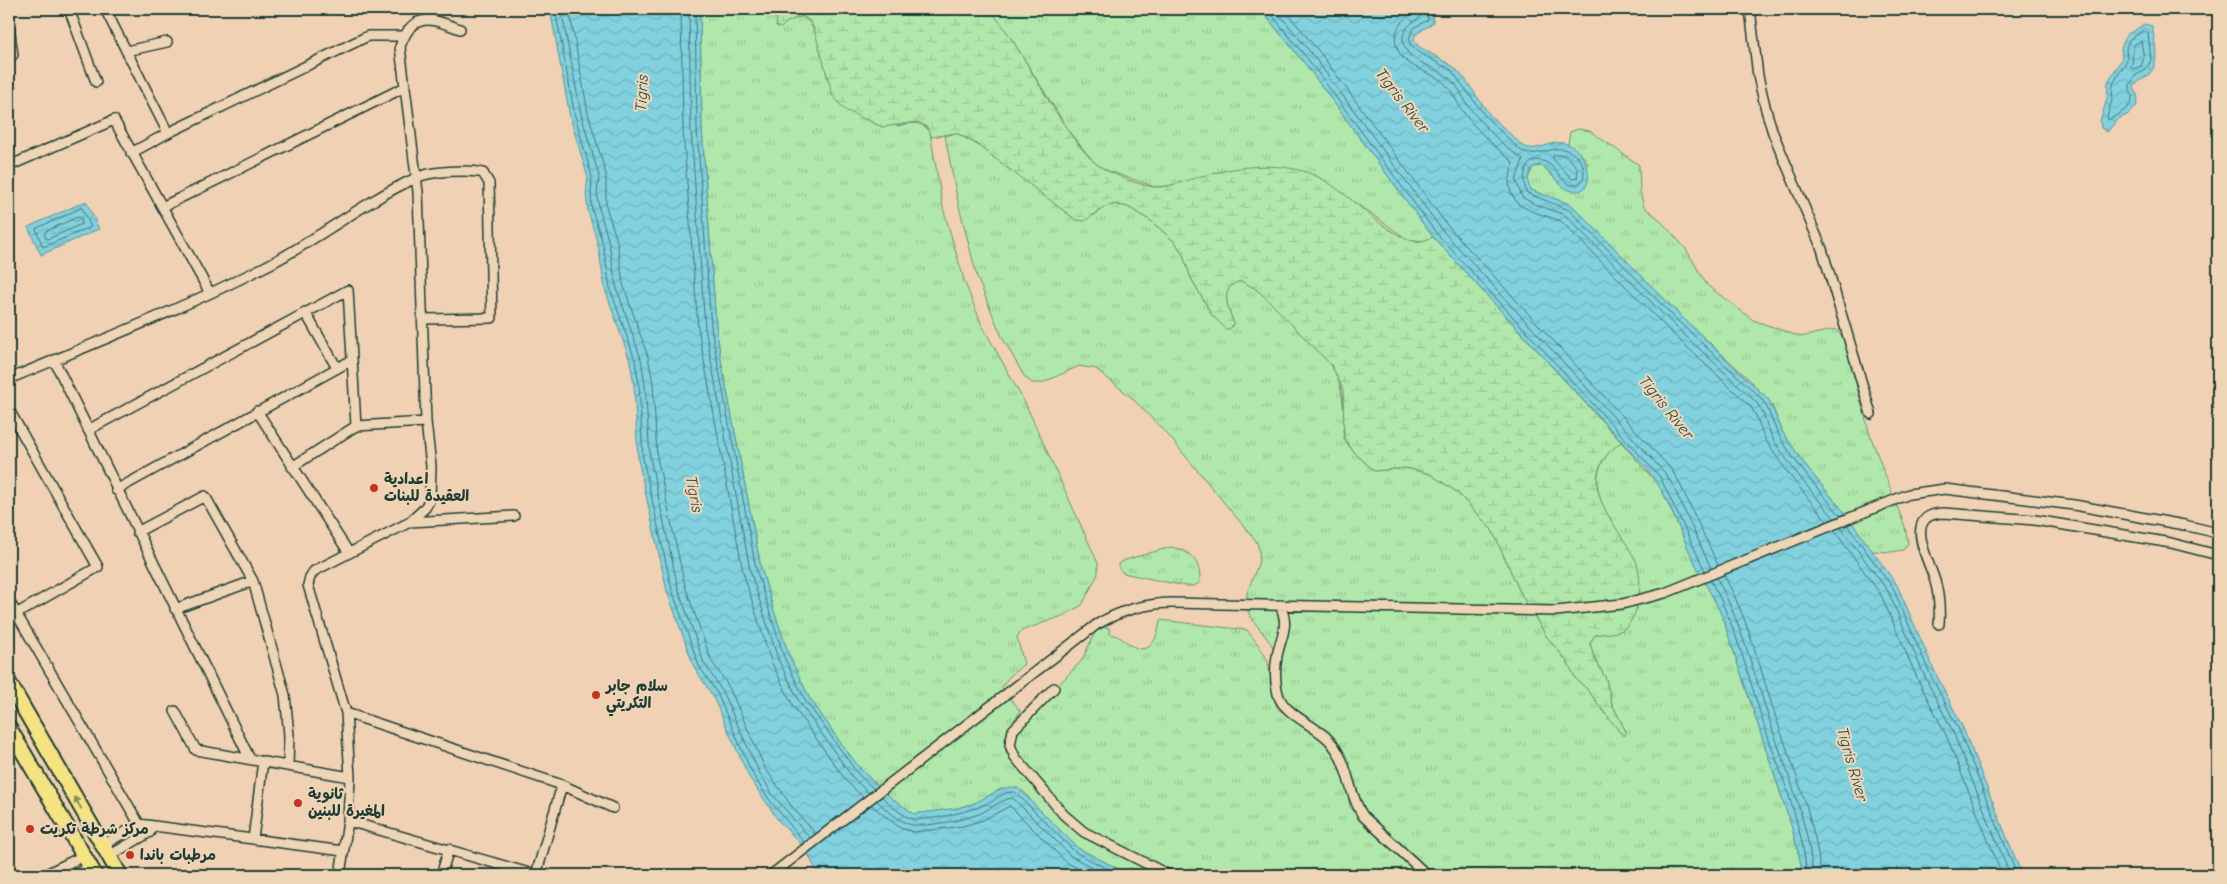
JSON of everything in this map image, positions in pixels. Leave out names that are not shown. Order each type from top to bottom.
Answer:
[{"type":"main road","points":[[9,683],[120,875]]},
{"type":"main road","points":[[9,728],[89,866]]},
{"type":"street","points":[[69,9],[96,82]]},
{"type":"street","points":[[105,9],[168,133]]},
{"type":"street","points":[[430,19],[431,9]]},
{"type":"street","points":[[1750,9],[1758,76],[1766,110],[1773,133],[1822,249],[1871,414]]},
{"type":"street","points":[[340,875],[348,821],[350,777],[346,713],[308,585],[314,571],[410,522],[430,499],[431,466],[426,422],[424,319],[416,178],[400,52],[401,41],[416,22],[430,19],[460,29]]},
{"type":"street","points":[[9,26],[13,56]]},
{"type":"street","points":[[132,153],[168,133],[368,36],[404,36]]},
{"type":"street","points":[[126,51],[167,42]]},
{"type":"street","points":[[162,207],[404,87]]},
{"type":"street","points":[[9,166],[114,120],[210,294]]},
{"type":"street","points":[[9,379],[210,294],[274,262],[367,205],[416,178],[426,174],[480,172],[487,178],[489,183],[492,318],[424,319]]},
{"type":"street","points":[[88,430],[348,290],[356,426]]},
{"type":"street","points":[[306,312],[337,368]]},
{"type":"street","points":[[54,360],[116,490],[250,759]]},
{"type":"street","points":[[116,490],[352,360]]},
{"type":"street","points":[[9,410],[98,567],[16,614]]},
{"type":"street","points":[[257,411],[348,553]]},
{"type":"street","points":[[292,468],[356,426],[426,422]]},
{"type":"street","points":[[771,875],[1096,625],[1125,610],[1158,603],[1578,610],[1644,600],[1686,585],[1897,498],[1920,491],[1957,490],[2074,505],[2218,533]]},
{"type":"street","points":[[138,532],[205,496],[253,582],[284,695],[289,734],[288,766]]},
{"type":"street","points":[[1940,624],[1936,588],[1920,538],[1923,523],[1934,514],[1944,513],[2035,520],[2171,543],[2218,555]]},
{"type":"street","points":[[410,522],[514,516]]},
{"type":"street","points":[[176,609],[253,582]]},
{"type":"street","points":[[9,601],[145,834]]},
{"type":"street","points":[[1280,605],[1285,623],[1285,632],[1276,665],[1281,701],[1288,709],[1325,736],[1333,745],[1345,764],[1357,807],[1363,816],[1427,875]]},
{"type":"street","points":[[1054,688],[1013,730],[1010,745],[1015,757],[1064,815],[1084,832],[1169,875]]},
{"type":"street","points":[[175,711],[196,750],[350,777]]},
{"type":"street","points":[[346,713],[562,785],[613,808]]},
{"type":"street","points":[[253,839],[262,761]]},
{"type":"street","points":[[348,821],[536,875],[562,785]]},
{"type":"street","points":[[106,850],[139,824],[343,851]]},
{"type":"street","points":[[106,850],[145,834],[159,826]]},
{"type":"street","points":[[442,875],[449,849]]},
{"type":"street","points":[[44,875],[89,866]]},
{"type":"street","points":[[73,875],[89,866]]},
{"type":"green space","points":[[700,9],[778,9],[776,18],[787,22],[802,16],[808,21],[817,36],[828,79],[898,126],[912,123],[920,124],[930,132],[943,208],[965,283],[982,325],[1026,405],[1098,563],[1098,574],[1082,605],[1065,615],[1021,631],[1017,637],[1024,664],[1008,678],[1002,687],[1020,711],[1005,738],[1006,753],[1070,826],[1083,837],[1158,875],[1130,875],[1078,848],[1039,810],[1023,791],[1001,789],[975,803],[958,808],[914,814],[890,797],[862,771],[809,697],[789,655],[761,568],[721,360],[716,326],[702,129]]},
{"type":"green space","points":[[778,9],[990,9],[1068,130],[1093,161],[1104,169],[1135,182],[1160,187],[1239,168],[1265,166],[1290,168],[1303,171],[1331,184],[1380,223],[1407,239],[1420,241],[1433,237],[1621,442],[1606,456],[1599,471],[1597,485],[1600,499],[1607,513],[1637,564],[1640,584],[1639,594],[1634,615],[1624,629],[1614,633],[1595,635],[1590,643],[1594,657],[1606,679],[1612,704],[1626,732],[1625,735],[1622,735],[1585,687],[1576,679],[1567,661],[1547,637],[1521,594],[1492,530],[1457,492],[1430,474],[1406,468],[1374,471],[1355,453],[1344,438],[1343,390],[1332,366],[1256,289],[1241,281],[1229,288],[1227,299],[1234,323],[1230,329],[1226,329],[1212,315],[1191,278],[1183,255],[1176,243],[1151,221],[1128,207],[1115,204],[1102,208],[1085,221],[1076,220],[971,140],[956,133],[932,137],[926,126],[917,122],[882,127],[845,110],[833,96],[810,21],[802,16],[787,22],[781,28],[776,26]]},
{"type":"green space","points":[[990,9],[1260,9],[1306,65],[1433,237],[1423,241],[1407,239],[1315,175],[1155,187],[1103,169],[1093,161],[1071,134],[1014,43]]},
{"type":"green space","points":[[1578,129],[1590,131],[1639,165],[1640,192],[1644,207],[1659,219],[1686,249],[1707,285],[1753,320],[1801,337],[1836,329],[1844,339],[1870,435],[1905,527],[1908,543],[1903,550],[1891,552],[1872,551],[1845,513],[1808,469],[1783,433],[1773,408],[1751,381],[1684,319],[1572,205],[1531,190],[1527,181],[1533,167],[1543,166],[1556,180],[1588,164],[1584,157],[1568,144],[1570,132]]},
{"type":"green space","points":[[956,133],[983,148],[1075,219],[1095,215],[1108,204],[1115,204],[1128,207],[1151,221],[1176,243],[1183,255],[1191,278],[1212,315],[1234,324],[1226,297],[1229,285],[1234,282],[1242,281],[1249,284],[1274,305],[1332,367],[1340,385],[1344,418],[1343,435],[1349,446],[1374,471],[1406,468],[1430,474],[1457,492],[1492,530],[1521,594],[1547,637],[1567,661],[1576,679],[1585,687],[1624,736],[1626,732],[1612,704],[1606,679],[1594,657],[1590,643],[1595,635],[1623,630],[1635,559],[1607,515],[1598,485],[1599,470],[1607,456],[1621,442],[1661,488],[1693,559],[1711,591],[1722,616],[1792,828],[1801,864],[1801,875],[1432,875],[1419,860],[1364,811],[1346,759],[1330,734],[1296,711],[1285,700],[1282,693],[1275,652],[1268,639],[1253,620],[1246,606],[1247,592],[1258,563],[1259,548],[1256,541],[1168,435],[1131,397],[1096,369],[1079,366],[1042,383],[1032,383],[1024,376],[1002,337],[977,277],[957,198],[945,136]]},
{"type":"green space","points":[[1171,547],[1185,551],[1194,559],[1199,569],[1200,583],[1193,586],[1185,586],[1123,573],[1119,569],[1119,564],[1125,560]]},
{"type":"green space","points":[[1160,620],[1247,630],[1266,658],[1278,709],[1325,743],[1334,755],[1345,780],[1350,807],[1423,875],[1176,875],[1095,834],[1068,814],[1014,750],[1013,738],[1020,726],[1082,660],[1098,626],[1109,628],[1110,634],[1131,645],[1144,649],[1153,643],[1158,632]]},
{"type":"water","name":"Tigris","points":[[550,9],[700,9],[702,129],[716,326],[721,360],[761,568],[789,655],[809,697],[862,771],[890,797],[914,814],[958,808],[975,803],[1001,789],[1018,788],[1078,848],[1130,875],[818,875],[807,851],[778,820],[749,777],[712,695],[694,667],[667,591],[638,459],[634,385],[630,361],[605,289],[598,245],[588,211],[586,194],[588,178],[570,117]]},
{"type":"water","name":"Tigris River","points":[[1260,9],[1429,9],[1434,22],[1415,35],[1414,40],[1418,46],[1454,67],[1465,79],[1489,114],[1523,146],[1534,148],[1556,143],[1567,144],[1582,156],[1588,173],[1588,182],[1585,188],[1579,191],[1565,188],[1548,170],[1540,165],[1533,167],[1530,173],[1528,181],[1531,190],[1572,205],[1684,319],[1769,400],[1783,433],[1808,469],[1845,513],[1897,585],[1935,672],[1963,728],[2022,875],[1801,875],[1801,864],[1792,828],[1722,616],[1660,488],[1645,467],[1433,237],[1306,65]]},
{"type":"water","points":[[2145,24],[2152,26],[2156,51],[2155,64],[2149,74],[2134,87],[2138,98],[2136,107],[2127,115],[2118,119],[2107,132],[2101,128],[2100,121],[2107,99],[2108,82],[2122,58],[2121,49],[2126,35]]},
{"type":"water","points":[[86,201],[99,229],[41,255],[28,227]]},
{"type":"place","name":"اعدادية العقيدة للبنات","points":[[374,488]]},
{"type":"place","name":"سلام جابر التكريتي","points":[[596,695]]},
{"type":"place","name":"ثانوية المغيرة للبنين","points":[[298,803]]},
{"type":"place","name":"مركز شرطة تكريت","points":[[30,829]]},
{"type":"place","name":"مرطبات باندا","points":[[130,855]]}]
